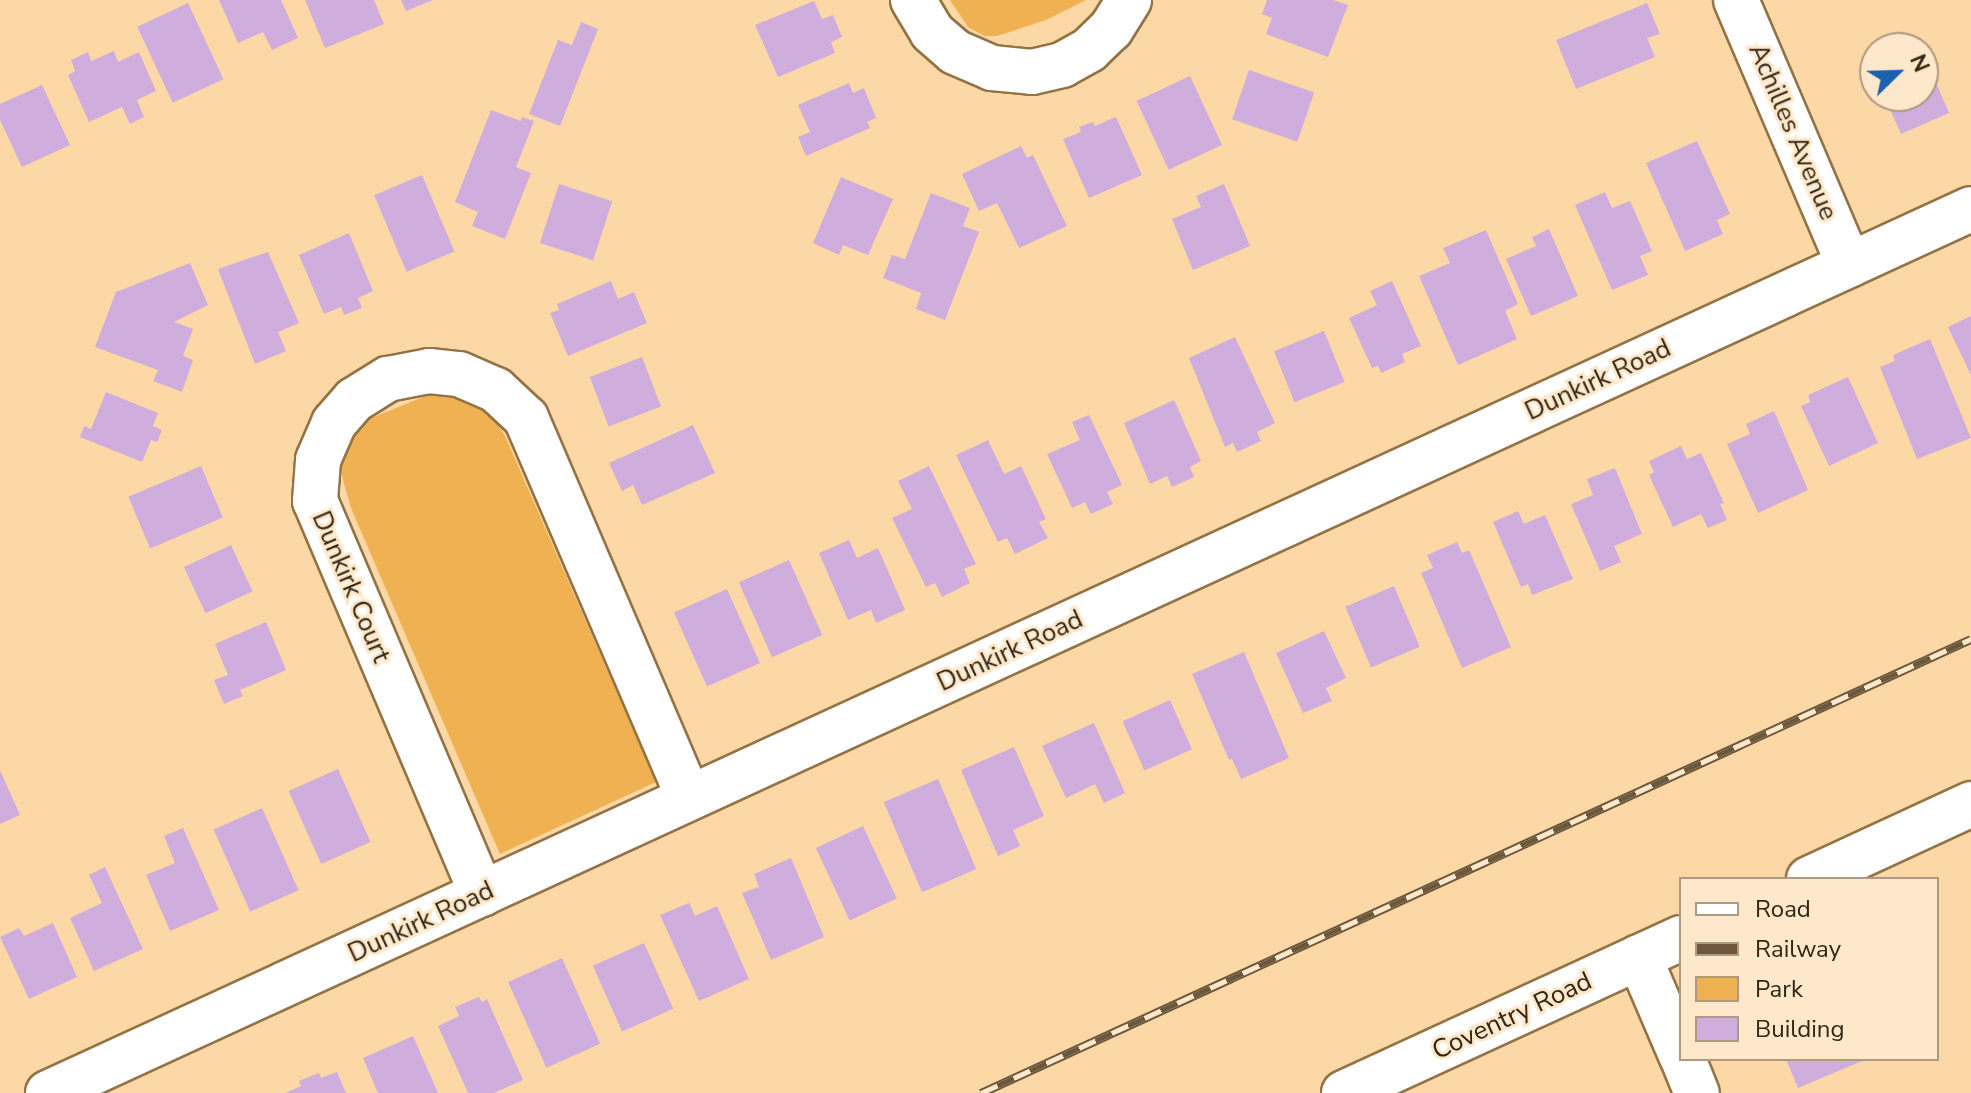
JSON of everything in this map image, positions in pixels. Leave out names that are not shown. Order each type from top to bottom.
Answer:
[{"type":"street","points":[[913,0],[932,32],[955,52],[992,68],[1032,72],[1062,65],[1089,50],[1111,29],[1129,0]]},
{"type":"street","name":"Achilles Avenue","points":[[1736,0],[1849,265]]},
{"type":"street","name":"Dunkirk Road","points":[[48,1093],[1971,209]]},
{"type":"street","name":"Dunkirk Court","points":[[482,894],[315,501],[318,460],[329,432],[354,400],[388,379],[429,371],[459,374],[496,390],[526,418],[689,798]]},
{"type":"street","points":[[1813,877],[1971,804]]},
{"type":"street","name":"Coventry Road","points":[[1344,1093],[1679,939]]},
{"type":"street","points":[[1639,957],[1679,1050]]},
{"type":"street","points":[[1684,1061],[1697,1093]]},
{"type":"green space","points":[[950,0],[1086,0],[1046,20],[997,36],[984,36],[968,27]]},
{"type":"green space","points":[[462,394],[488,409],[505,436],[656,782],[500,854],[351,508],[339,466],[350,440],[369,419],[428,395]]},
{"type":"building","points":[[219,0],[281,0],[298,38],[272,50],[263,32],[238,43]]},
{"type":"building","points":[[305,0],[374,0],[384,24],[325,48]]},
{"type":"building","points":[[401,0],[433,0],[406,11]]},
{"type":"building","points":[[1267,0],[1333,0],[1348,5],[1328,57],[1266,34],[1272,18],[1262,14]]},
{"type":"building","points":[[814,1],[822,19],[833,15],[842,37],[831,42],[835,53],[778,77],[755,25]]},
{"type":"building","points":[[188,3],[223,79],[173,103],[137,27]]},
{"type":"building","points":[[1647,3],[1660,34],[1647,38],[1655,57],[1576,89],[1556,40]]},
{"type":"building","points":[[581,22],[598,29],[560,126],[529,114],[558,40],[572,45]]},
{"type":"building","points":[[114,51],[118,62],[139,52],[156,91],[137,100],[144,117],[130,124],[122,107],[89,122],[68,75],[75,71],[71,60],[88,52],[91,61]]},
{"type":"building","points":[[1249,70],[1314,92],[1297,142],[1232,119]]},
{"type":"building","points":[[1190,76],[1222,145],[1169,170],[1137,101]]},
{"type":"building","points":[[849,83],[853,93],[864,88],[876,118],[867,122],[870,128],[806,156],[798,137],[810,132],[798,105]]},
{"type":"building","points":[[42,85],[70,145],[22,167],[0,120],[0,104]]},
{"type":"building","points":[[1939,90],[1949,113],[1901,134],[1891,112],[1939,112]]},
{"type":"building","points":[[491,110],[521,121],[522,117],[534,121],[516,167],[531,173],[505,239],[472,226],[478,212],[455,202]]},
{"type":"building","points":[[1116,117],[1142,175],[1089,198],[1063,139],[1081,132],[1079,127],[1093,122],[1095,126]]},
{"type":"building","points":[[1697,141],[1730,214],[1717,220],[1723,234],[1685,251],[1646,163]]},
{"type":"building","points":[[1021,146],[1027,158],[1033,155],[1067,226],[1019,248],[997,203],[979,211],[962,174]]},
{"type":"building","points":[[422,175],[454,251],[407,272],[374,195]]},
{"type":"building","points":[[841,177],[893,199],[868,255],[843,245],[839,255],[813,243]]},
{"type":"building","points":[[559,184],[612,201],[593,260],[540,243]]},
{"type":"building","points":[[1224,184],[1250,246],[1193,270],[1172,219],[1201,207],[1196,196]]},
{"type":"building","points":[[1605,192],[1612,208],[1630,201],[1652,251],[1640,256],[1648,275],[1612,290],[1575,205]]},
{"type":"building","points":[[931,193],[970,208],[963,226],[979,232],[945,320],[916,309],[921,293],[883,278],[892,255],[905,259]]},
{"type":"building","points":[[1549,229],[1578,296],[1531,316],[1506,259],[1536,246],[1532,237]]},
{"type":"building","points":[[1486,230],[1518,304],[1505,311],[1517,339],[1458,365],[1419,276],[1450,263],[1443,248]]},
{"type":"building","points":[[349,233],[373,291],[358,298],[362,308],[344,315],[341,307],[324,314],[299,255]]},
{"type":"building","points":[[268,252],[299,323],[278,332],[286,351],[255,364],[218,269]]},
{"type":"building","points":[[190,263],[208,305],[174,322],[193,329],[183,356],[193,360],[182,392],[153,381],[158,370],[95,347],[116,292]]},
{"type":"building","points":[[611,281],[618,299],[634,292],[647,323],[568,356],[550,313],[559,310],[557,304]]},
{"type":"building","points":[[1392,281],[1421,346],[1402,354],[1405,362],[1381,373],[1378,366],[1372,368],[1349,318],[1377,305],[1370,291]]},
{"type":"building","points":[[1971,316],[1971,375],[1948,327]]},
{"type":"building","points":[[1324,331],[1345,382],[1295,402],[1274,351]]},
{"type":"building","points":[[1235,337],[1275,423],[1257,432],[1261,441],[1237,452],[1233,443],[1225,447],[1189,358]]},
{"type":"building","points":[[1930,339],[1971,438],[1917,459],[1880,367],[1895,361],[1893,355]]},
{"type":"building","points":[[642,357],[661,406],[609,427],[590,377]]},
{"type":"building","points":[[1848,377],[1878,443],[1829,466],[1801,406],[1810,402],[1808,395]]},
{"type":"building","points":[[106,392],[158,413],[153,426],[162,430],[157,442],[151,440],[142,462],[80,437],[84,426],[91,429]]},
{"type":"building","points":[[1174,400],[1201,461],[1190,467],[1194,477],[1172,487],[1167,476],[1150,484],[1124,423]]},
{"type":"building","points":[[1774,411],[1808,490],[1758,513],[1727,444],[1750,434],[1746,424]]},
{"type":"building","points":[[1089,415],[1122,485],[1107,492],[1113,504],[1091,514],[1085,502],[1072,508],[1047,454],[1080,440],[1072,422]]},
{"type":"building","points":[[693,425],[715,473],[642,505],[633,485],[622,491],[609,463]]},
{"type":"building","points":[[988,440],[1004,474],[1021,466],[1046,519],[1039,522],[1048,538],[1015,554],[1007,538],[998,542],[956,455]]},
{"type":"building","points":[[1681,446],[1687,459],[1701,453],[1724,503],[1720,504],[1727,520],[1708,528],[1701,514],[1673,527],[1649,475],[1654,472],[1649,461]]},
{"type":"building","points":[[201,466],[223,518],[150,548],[128,497]]},
{"type":"building","points":[[929,466],[976,564],[964,569],[970,583],[942,597],[935,583],[926,587],[892,518],[912,509],[898,481]]},
{"type":"building","points":[[1615,468],[1642,534],[1614,546],[1621,562],[1600,571],[1571,504],[1593,495],[1587,479]]},
{"type":"building","points":[[1518,511],[1524,524],[1545,515],[1573,579],[1532,595],[1528,584],[1521,587],[1493,522]]},
{"type":"building","points":[[849,540],[857,558],[878,548],[905,610],[876,623],[871,610],[848,620],[819,553]]},
{"type":"building","points":[[1457,542],[1462,553],[1469,550],[1511,647],[1462,668],[1421,573],[1433,568],[1427,555]]},
{"type":"building","points":[[231,545],[253,591],[205,613],[184,567]]},
{"type":"building","points":[[789,560],[822,635],[772,657],[739,582]]},
{"type":"building","points":[[1394,586],[1420,647],[1371,667],[1345,607]]},
{"type":"building","points":[[727,589],[760,663],[707,687],[674,613]]},
{"type":"building","points":[[266,622],[286,670],[240,690],[243,696],[224,704],[214,680],[228,675],[215,644]]},
{"type":"building","points":[[1324,631],[1346,678],[1326,688],[1332,701],[1303,713],[1276,653]]},
{"type":"building","points":[[1244,652],[1289,758],[1241,779],[1232,759],[1229,760],[1192,674]]},
{"type":"building","points":[[1170,700],[1192,749],[1144,770],[1122,721]]},
{"type":"building","points":[[1094,723],[1125,793],[1104,803],[1095,784],[1066,798],[1042,746]]},
{"type":"building","points":[[1014,747],[1044,816],[1013,830],[1020,846],[998,856],[961,770]]},
{"type":"building","points":[[338,769],[371,842],[321,864],[289,791]]},
{"type":"building","points":[[0,770],[20,815],[0,824]]},
{"type":"building","points":[[938,779],[976,869],[922,892],[884,802]]},
{"type":"building","points":[[262,808],[299,890],[250,912],[214,830]]},
{"type":"building","points":[[863,826],[897,899],[850,920],[816,848]]},
{"type":"building","points":[[183,828],[219,910],[170,931],[146,875],[175,863],[164,836]]},
{"type":"building","points":[[791,858],[824,937],[771,960],[742,893],[759,887],[754,874]]},
{"type":"building","points":[[105,867],[143,949],[94,971],[70,918],[102,903],[89,875]]},
{"type":"building","points":[[689,903],[695,916],[717,906],[749,979],[699,1001],[660,915]]},
{"type":"building","points":[[53,923],[77,977],[29,999],[0,937],[19,928],[24,936]]},
{"type":"building","points":[[644,943],[673,1009],[622,1032],[593,966]]},
{"type":"building","points":[[562,958],[600,1044],[546,1068],[508,982]]},
{"type":"building","points":[[479,997],[482,1002],[487,999],[523,1080],[494,1093],[468,1093],[438,1026],[459,1016],[455,1007]]},
{"type":"building","points":[[413,1036],[438,1093],[378,1093],[363,1058]]},
{"type":"building","points":[[1787,1061],[1862,1061],[1798,1088]]},
{"type":"building","points":[[337,1072],[346,1093],[285,1093],[301,1086],[299,1081],[319,1073],[321,1078]]},
{"type":"railway","points":[[981,1093],[1971,639]]}]
